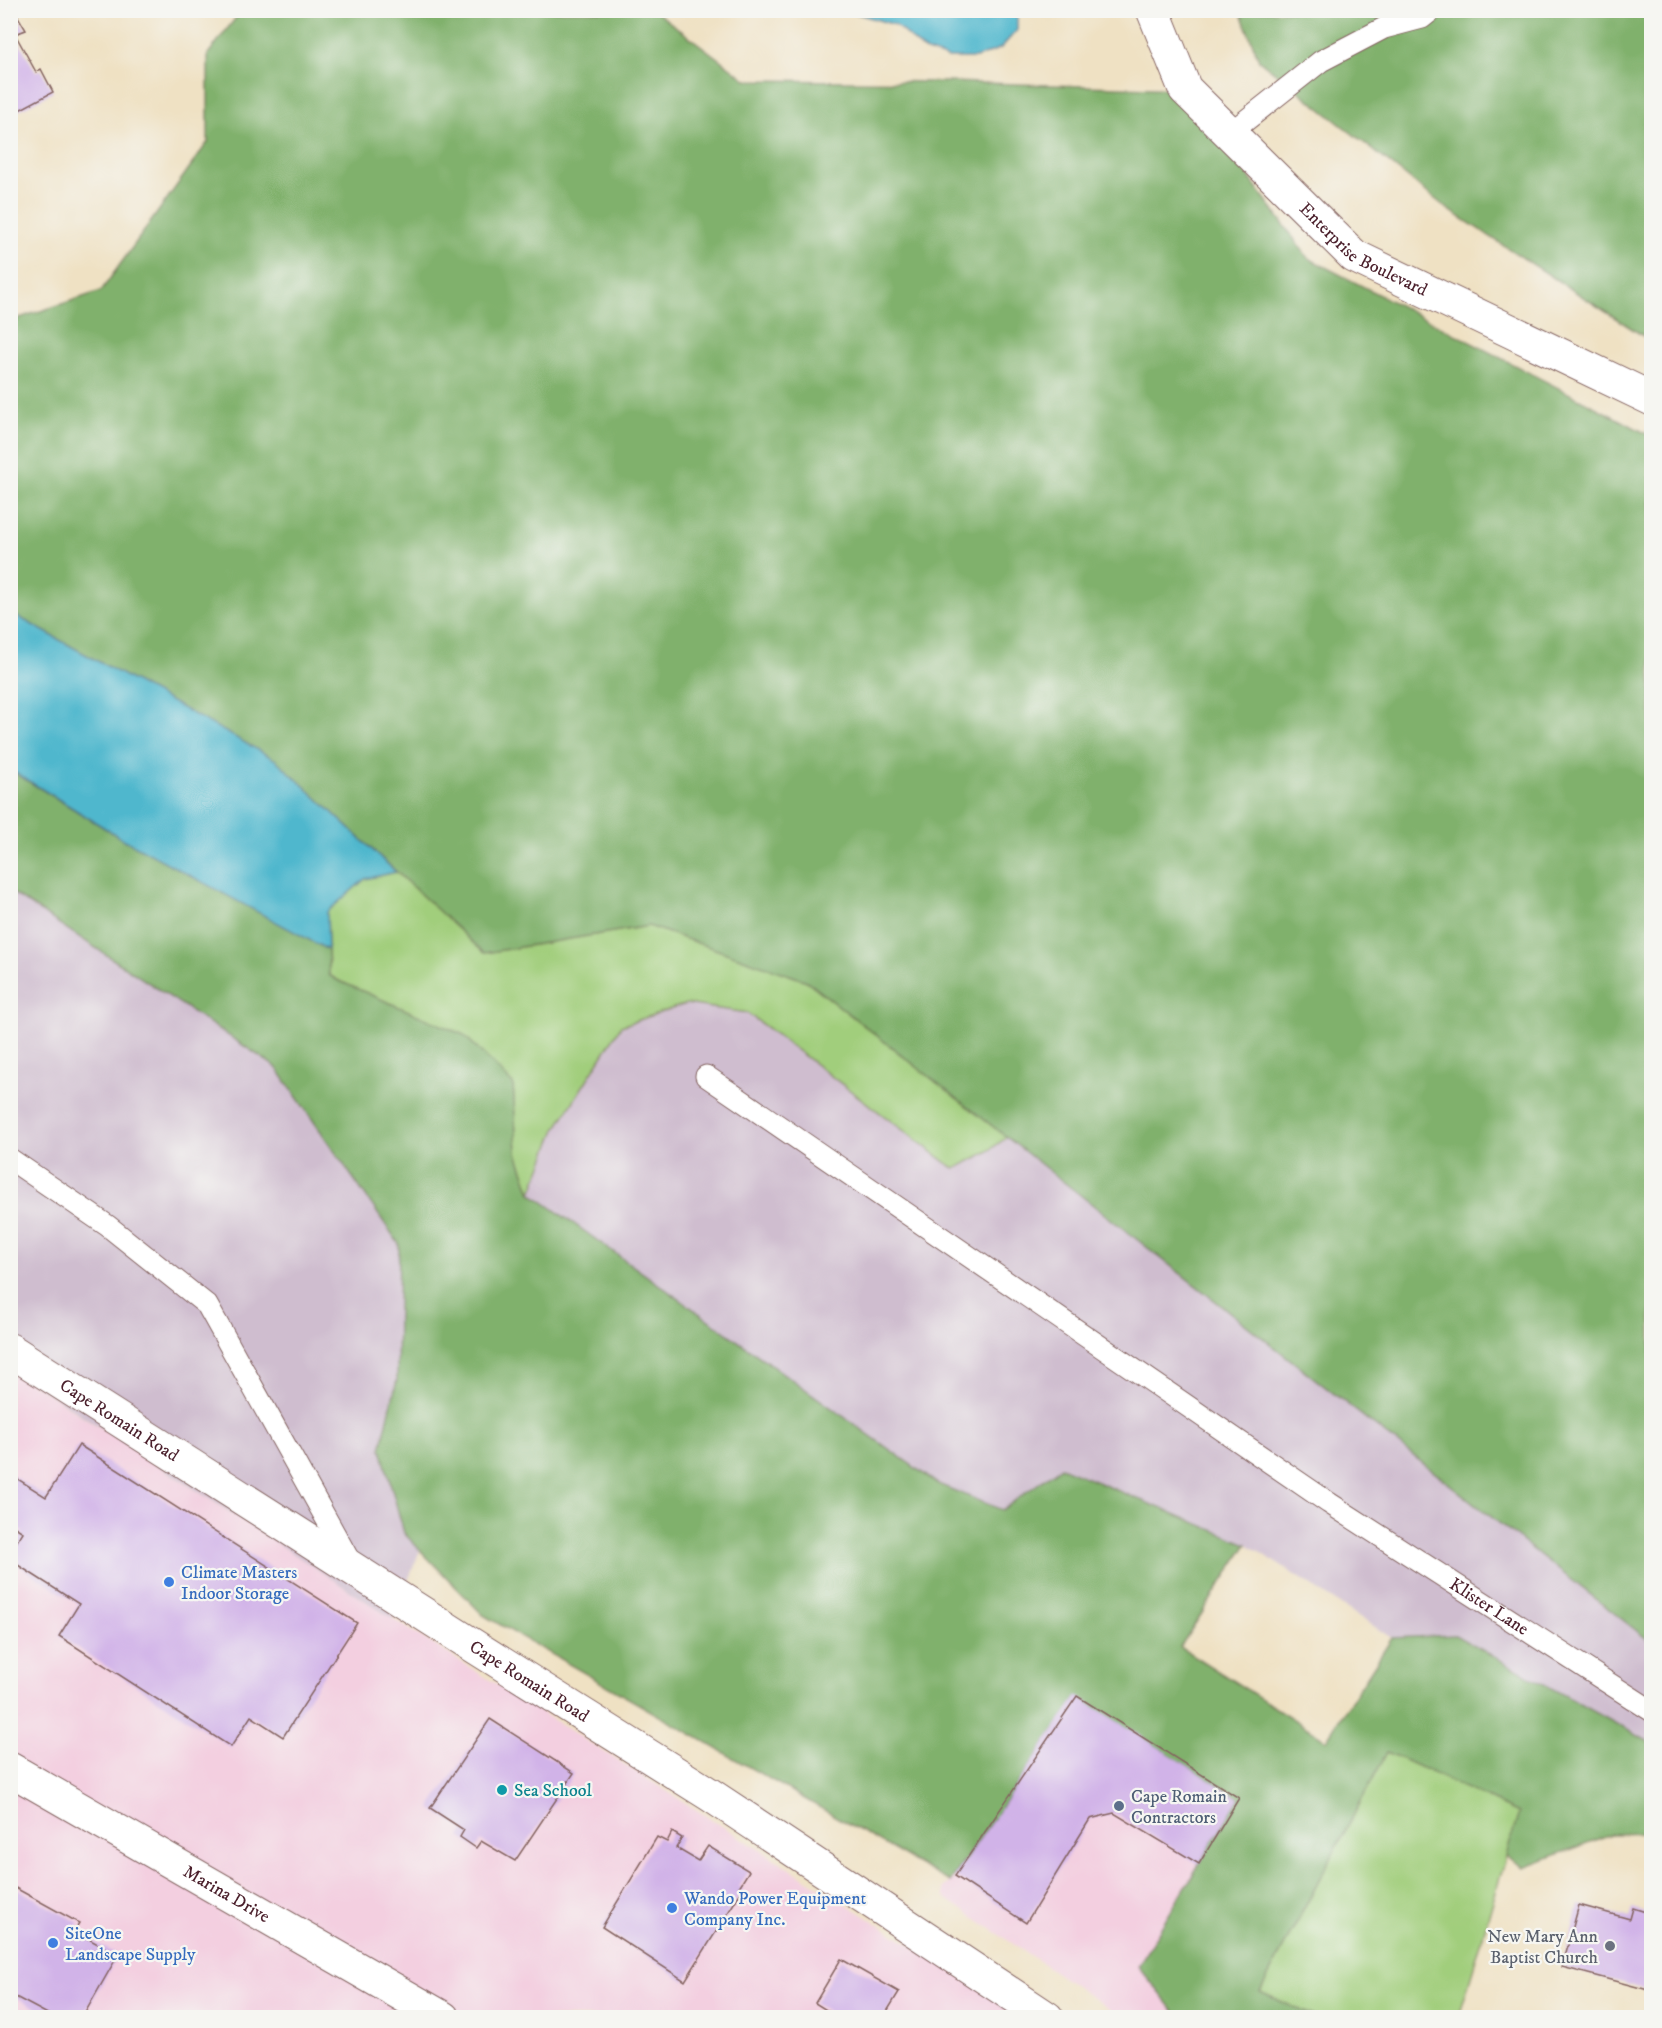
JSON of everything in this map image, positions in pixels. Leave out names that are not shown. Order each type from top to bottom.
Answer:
[{"type":"street","name":"Enterprise Boulevard","points":[[1153,10],[1185,89],[1354,255],[1652,399]]},
{"type":"street","name":"Cape Romain Road","points":[[10,1350],[709,1794],[1047,2018]]},
{"type":"street","name":"Marina Drive","points":[[10,1769],[443,2018]]},
{"type":"lane","points":[[1230,133],[1321,61],[1384,28],[1422,18],[1432,10]]},
{"type":"lane","name":"Klister Lane","points":[[706,1076],[1329,1503],[1652,1711]]},
{"type":"lane","points":[[10,1159],[108,1226],[207,1305],[354,1569]]},
{"type":"shaded area","points":[[10,892],[276,1067],[399,1244],[397,1380],[381,1449],[404,1533],[420,1550],[393,1619],[11,1369]]},
{"type":"shaded area","points":[[686,1004],[747,1013],[955,1169],[1007,1137],[1651,1642],[1651,1743],[1455,1635],[1392,1638],[1247,1544],[1062,1467],[1002,1510],[938,1484],[531,1193],[556,1129],[621,1026]]},
{"type":"shaded area","points":[[10,1369],[393,1619],[1026,2017],[11,2017]]},
{"type":"shaded area","points":[[1077,1696],[1239,1798],[1138,1966],[1179,2017],[1121,2017],[944,1897],[943,1888],[950,1882]]},
{"type":"green space","points":[[241,11],[655,11],[747,80],[948,82],[1185,89],[1308,258],[1651,436],[1651,1642],[807,981],[649,926],[484,953],[276,760],[11,613],[10,321],[101,291],[208,142],[208,54]]},
{"type":"green space","points":[[1240,11],[1651,11],[1651,341],[1449,210],[1259,60]]},
{"type":"green space","points":[[10,770],[121,838],[328,950],[329,975],[337,980],[464,1035],[513,1084],[517,1153],[531,1193],[938,1484],[1002,1510],[1061,1467],[1247,1544],[1180,1647],[1326,1740],[1392,1638],[1455,1635],[1651,1743],[1651,1833],[1611,1834],[1524,1867],[1506,1856],[1519,1813],[1387,1752],[1260,1992],[1315,2017],[1179,2017],[1138,1966],[1239,1798],[1077,1697],[950,1882],[483,1615],[404,1533],[381,1449],[397,1380],[399,1244],[276,1067],[11,892]]},
{"type":"green space","points":[[396,872],[485,953],[649,926],[807,981],[1007,1137],[987,1152],[955,1169],[747,1013],[686,1004],[621,1026],[556,1129],[531,1193],[517,1153],[513,1084],[329,975],[327,912],[365,879]]},
{"type":"green space","points":[[1387,1752],[1519,1813],[1459,2017],[1315,2017],[1260,1992]]},
{"type":"water","points":[[848,11],[1017,11],[1017,30],[1001,48],[976,58],[948,58],[924,50],[895,25]]},
{"type":"water","points":[[11,613],[276,760],[396,872],[365,879],[327,912],[328,950],[121,838],[11,770]]},
{"type":"building","points":[[10,10],[24,10],[17,15],[26,30],[15,34],[36,72],[41,69],[53,92],[10,115]]},
{"type":"building","name":"Climate Masters Indoor Storage","points":[[79,1445],[357,1623],[283,1737],[251,1716],[231,1747],[59,1636],[79,1604],[10,1560],[10,1552],[23,1532],[10,1524],[10,1474],[46,1497]]},
{"type":"building","name":"Cape Romain Contractors","points":[[1077,1696],[1239,1798],[1199,1864],[1114,1813],[1090,1819],[1026,1923],[955,1876]]},
{"type":"building","name":"Sea School","points":[[490,1719],[574,1773],[515,1861],[481,1841],[476,1848],[460,1837],[464,1830],[430,1808]]},
{"type":"building","name":"Wando Power Equipment Company Inc.","points":[[672,1832],[682,1838],[676,1848],[698,1861],[708,1846],[749,1871],[739,1887],[743,1889],[685,1981],[602,1927],[657,1837],[667,1842]]},
{"type":"building","name":"SiteOne Landscape Supply","points":[[10,1885],[79,1923],[74,1931],[118,1955],[82,2018],[55,2018],[10,1994]]},
{"type":"building","name":"New Mary Ann Baptist Church","points":[[1579,1905],[1630,1919],[1633,1908],[1652,1914],[1648,1923],[1652,1924],[1652,1991],[1562,1967]]},
{"type":"building","points":[[841,1959],[899,1992],[883,2018],[839,2018],[815,2003]]},
{"type":"place","name":"Climate Masters Indoor Storage","points":[[169,1582]]},
{"type":"place","name":"Sea School","points":[[502,1790]]},
{"type":"place","name":"Cape Romain Contractors","points":[[1119,1806]]},
{"type":"place","name":"Wando Power Equipment Company Inc.","points":[[672,1908]]},
{"type":"place","name":"SiteOne Landscape Supply","points":[[53,1943]]},
{"type":"place","name":"New Mary Ann Baptist Church","points":[[1610,1946]]}]
